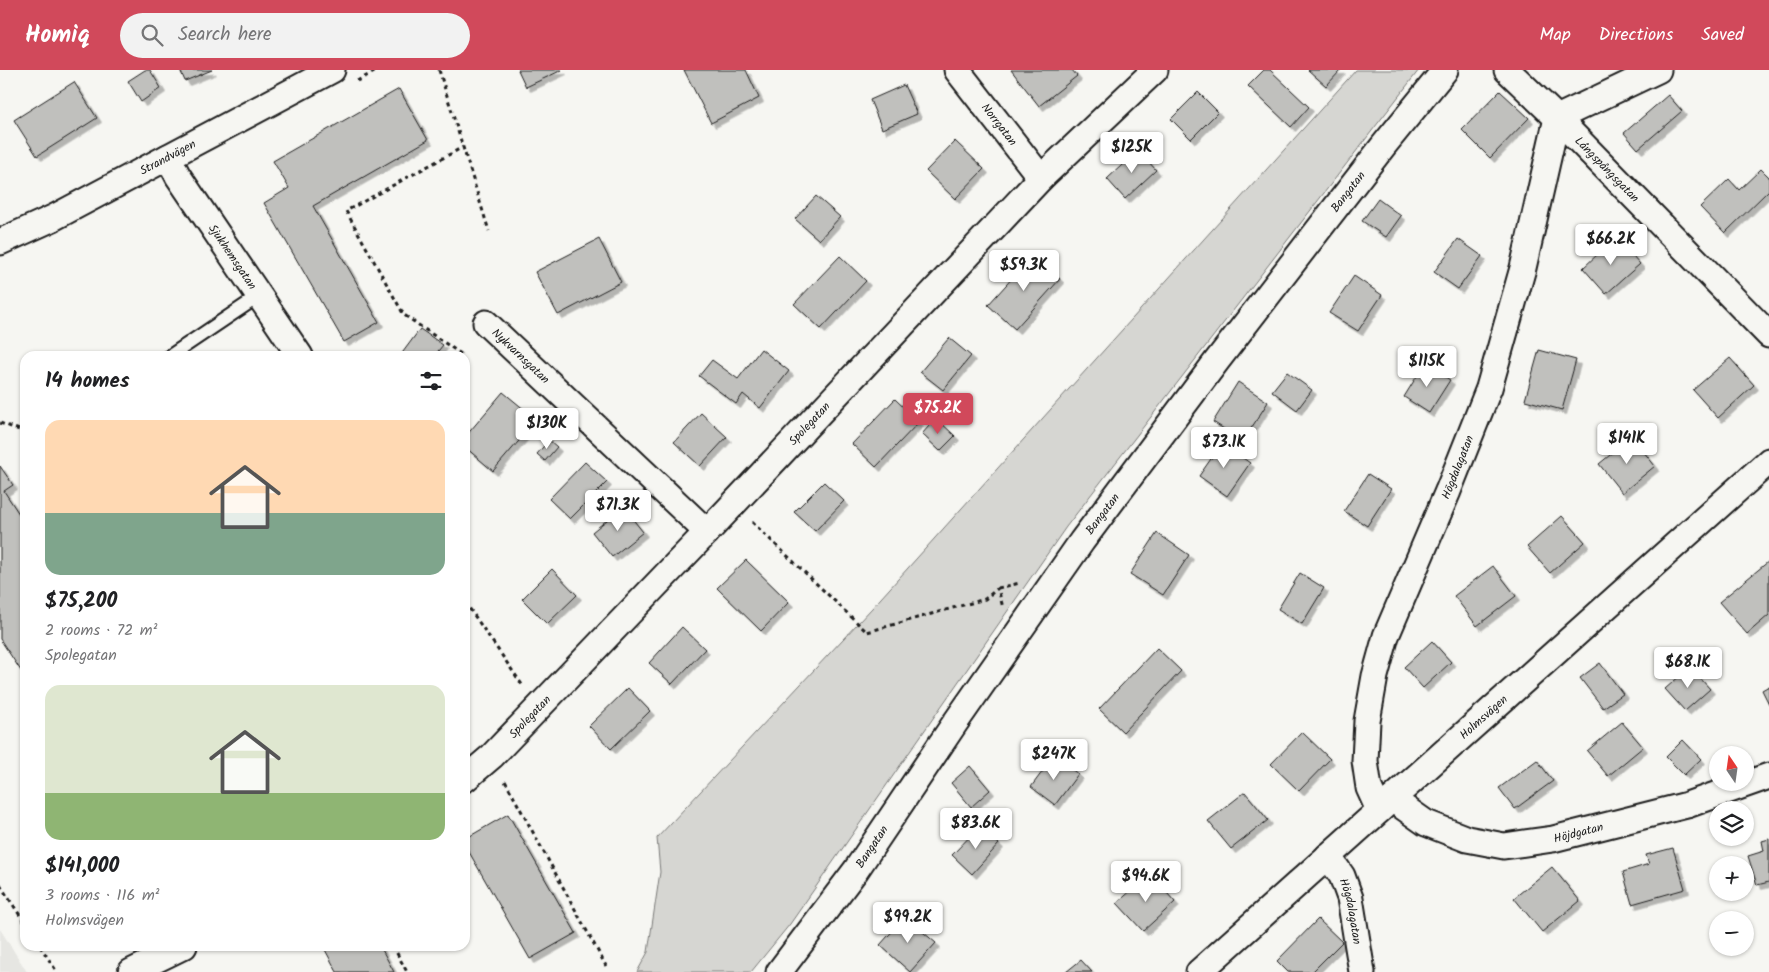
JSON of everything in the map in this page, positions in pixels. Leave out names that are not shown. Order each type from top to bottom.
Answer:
[{"type":"street","name":"Strandvägen","points":[[0,242],[53,218],[332,70]]},
{"type":"street","name":"Norrgatan","points":[[957,70],[1042,178]]},
{"type":"street","name":"Spolegatan","points":[[470,775],[492,756],[733,505],[1042,178],[1155,70]]},
{"type":"street","name":"Bangatan","points":[[779,972],[856,870],[955,723],[1082,541],[1216,362],[1384,145],[1445,70]]},
{"type":"street","name":"Långspångsgatan","points":[[1507,70],[1557,118],[1769,335]]},
{"type":"street","points":[[1557,118],[1658,70]]},
{"type":"street","name":"Högdalagatan","points":[[1385,804],[1369,788],[1365,761],[1368,721],[1375,676],[1386,636],[1448,491],[1489,388],[1523,268],[1557,118]]},
{"type":"street","name":"Sjukhemsgatan","points":[[168,157],[178,176],[297,351]]},
{"type":"street","name":"Nykvarnsgatan","points":[[486,323],[707,532]]},
{"type":"street","name":"Holmsvägen","points":[[1199,972],[1769,461]]},
{"type":"street","name":"Höjdgatan","points":[[1385,804],[1467,839],[1504,846],[1553,839],[1687,805],[1769,776]]},
{"type":"street","name":"Högdalagatan","points":[[1328,856],[1342,876],[1350,898],[1362,972]]},
{"type":"street","points":[[131,972],[174,951]]},
{"type":"lane","points":[[177,351],[259,296]]},
{"type":"path","points":[[439,70],[489,230]]},
{"type":"path","points":[[458,351],[404,314],[346,211],[463,147]]},
{"type":"path","points":[[0,424],[20,430]]},
{"type":"path","points":[[733,505],[867,632],[985,599],[998,588],[1011,643]]},
{"type":"path","points":[[470,609],[521,683],[540,705]]},
{"type":"path","points":[[492,756],[606,966]]},
{"type":"path","points":[[0,885],[20,915]]},
{"type":"path","points":[[43,951],[57,972]]},
{"type":"path","points":[[396,951],[407,972]]},
{"type":"shaded area","points":[[1356,70],[1419,70],[1066,527],[790,924],[751,972],[637,972],[648,952],[660,872],[657,838],[872,608]]},
{"type":"shaded area","points":[[0,929],[27,972],[0,972]]},
{"type":"building","points":[[145,70],[150,70],[161,88],[141,102],[128,81]]},
{"type":"building","points":[[180,70],[212,70],[185,81]]},
{"type":"building","points":[[518,70],[562,70],[526,87]]},
{"type":"building","points":[[684,70],[746,70],[759,98],[711,123]]},
{"type":"building","points":[[1011,70],[1072,70],[1077,76],[1039,106]]},
{"type":"building","points":[[1264,70],[1270,70],[1309,107],[1291,127],[1248,86]]},
{"type":"building","points":[[1308,70],[1341,70],[1326,86]]},
{"type":"building","points":[[74,82],[97,118],[37,156],[14,120]]},
{"type":"building","points":[[904,85],[917,114],[882,129],[870,100]]},
{"type":"building","points":[[399,89],[428,140],[313,206],[379,322],[344,342],[264,203],[289,188],[273,161]]},
{"type":"building","points":[[1500,91],[1529,118],[1490,158],[1462,130]]},
{"type":"building","points":[[1198,92],[1218,112],[1191,139],[1171,119]]},
{"type":"building","points":[[1668,95],[1682,111],[1638,149],[1624,133]]},
{"type":"building","points":[[955,141],[984,169],[955,199],[926,171]]},
{"type":"building","points":[[1138,150],[1156,170],[1125,199],[1107,179]]},
{"type":"building","points":[[1761,169],[1769,177],[1769,190],[1725,233],[1700,207],[1729,179],[1739,190]]},
{"type":"building","points":[[816,196],[840,217],[819,240],[795,219]]},
{"type":"building","points":[[1378,199],[1401,216],[1386,237],[1362,221]]},
{"type":"building","points":[[1616,237],[1640,264],[1606,294],[1583,268]]},
{"type":"building","points":[[599,239],[621,282],[558,315],[535,272]]},
{"type":"building","points":[[1458,239],[1482,256],[1458,289],[1434,272]]},
{"type":"building","points":[[1033,255],[1060,279],[1015,329],[988,305]]},
{"type":"building","points":[[840,256],[866,281],[821,329],[794,304]]},
{"type":"building","points":[[1354,276],[1382,295],[1358,331],[1329,313]]},
{"type":"building","points":[[420,329],[443,345],[438,351],[404,351]]},
{"type":"building","points":[[949,338],[971,356],[943,390],[920,372]]},
{"type":"building","points":[[761,349],[789,371],[760,408],[743,394],[736,404],[699,376],[712,360],[738,379]]},
{"type":"building","points":[[1539,350],[1576,360],[1562,410],[1525,400]]},
{"type":"building","points":[[1730,358],[1754,385],[1718,418],[1693,390]]},
{"type":"building","points":[[1425,363],[1450,380],[1429,413],[1404,397]]},
{"type":"building","points":[[1287,372],[1312,390],[1297,410],[1272,391]]},
{"type":"building","points":[[1238,382],[1268,402],[1243,441],[1213,422]]},
{"type":"building","points":[[503,392],[537,420],[493,471],[470,451],[470,431]]},
{"type":"building","points":[[895,399],[919,422],[876,467],[852,444]]},
{"type":"building","points":[[701,413],[727,437],[700,466],[674,442]]},
{"type":"building","points":[[936,418],[955,436],[940,451],[922,434]]},
{"type":"building","points":[[1632,437],[1655,466],[1622,493],[1599,464]]},
{"type":"building","points":[[549,440],[557,447],[545,461],[537,454]]},
{"type":"building","points":[[1222,443],[1250,463],[1227,496],[1199,476]]},
{"type":"building","points":[[585,462],[607,482],[570,519],[549,499]]},
{"type":"building","points":[[0,466],[13,485],[4,491],[20,515],[20,669],[0,639]]},
{"type":"building","points":[[1368,474],[1391,489],[1367,526],[1344,511]]},
{"type":"building","points":[[824,482],[844,501],[815,531],[794,512]]},
{"type":"building","points":[[623,507],[643,532],[612,557],[592,532]]},
{"type":"building","points":[[1562,516],[1585,542],[1550,573],[1527,547]]},
{"type":"building","points":[[1157,533],[1189,555],[1163,595],[1130,574]]},
{"type":"building","points":[[746,560],[789,602],[761,631],[717,588]]},
{"type":"building","points":[[1769,561],[1769,615],[1747,634],[1719,602]]},
{"type":"building","points":[[1493,566],[1516,596],[1477,626],[1454,596]]},
{"type":"building","points":[[552,569],[577,595],[547,624],[522,599]]},
{"type":"building","points":[[1300,573],[1324,588],[1302,624],[1278,609]]},
{"type":"building","points":[[682,627],[705,649],[672,684],[649,663]]},
{"type":"building","points":[[1432,641],[1451,662],[1423,688],[1404,667]]},
{"type":"building","points":[[1157,648],[1181,671],[1123,732],[1099,709]]},
{"type":"building","points":[[1600,663],[1623,694],[1603,708],[1580,678]]},
{"type":"building","points":[[1690,667],[1710,689],[1685,711],[1665,689]]},
{"type":"building","points":[[1769,686],[1769,704],[1762,690]]},
{"type":"building","points":[[628,688],[650,711],[611,749],[589,726]]},
{"type":"building","points":[[1622,722],[1643,747],[1608,776],[1587,751]]},
{"type":"building","points":[[1302,732],[1330,759],[1299,791],[1271,764]]},
{"type":"building","points":[[1683,740],[1701,759],[1684,775],[1666,757]]},
{"type":"building","points":[[1054,756],[1078,774],[1055,805],[1031,787]]},
{"type":"building","points":[[1537,760],[1553,781],[1515,809],[1499,788]]},
{"type":"building","points":[[970,766],[990,790],[971,807],[951,783]]},
{"type":"building","points":[[1245,792],[1268,820],[1231,849],[1208,821]]},
{"type":"building","points":[[508,814],[576,933],[530,959],[470,854],[470,836]]},
{"type":"building","points":[[980,826],[999,844],[972,874],[952,855]]},
{"type":"building","points":[[1769,839],[1769,882],[1757,885],[1754,875],[1754,856],[1748,856],[1764,851],[1762,841]]},
{"type":"building","points":[[1673,848],[1685,889],[1632,904],[1623,872],[1649,864],[1646,855]]},
{"type":"building","points":[[1552,867],[1580,901],[1542,932],[1514,898]]},
{"type":"building","points":[[1150,874],[1175,902],[1143,931],[1117,903]]},
{"type":"building","points":[[905,917],[936,943],[910,972],[880,945]]},
{"type":"building","points":[[1318,919],[1342,942],[1312,972],[1288,972],[1277,961]]},
{"type":"building","points":[[326,951],[383,951],[394,972],[337,972]]},
{"type":"building","points":[[1081,960],[1092,972],[1066,972]]}]
